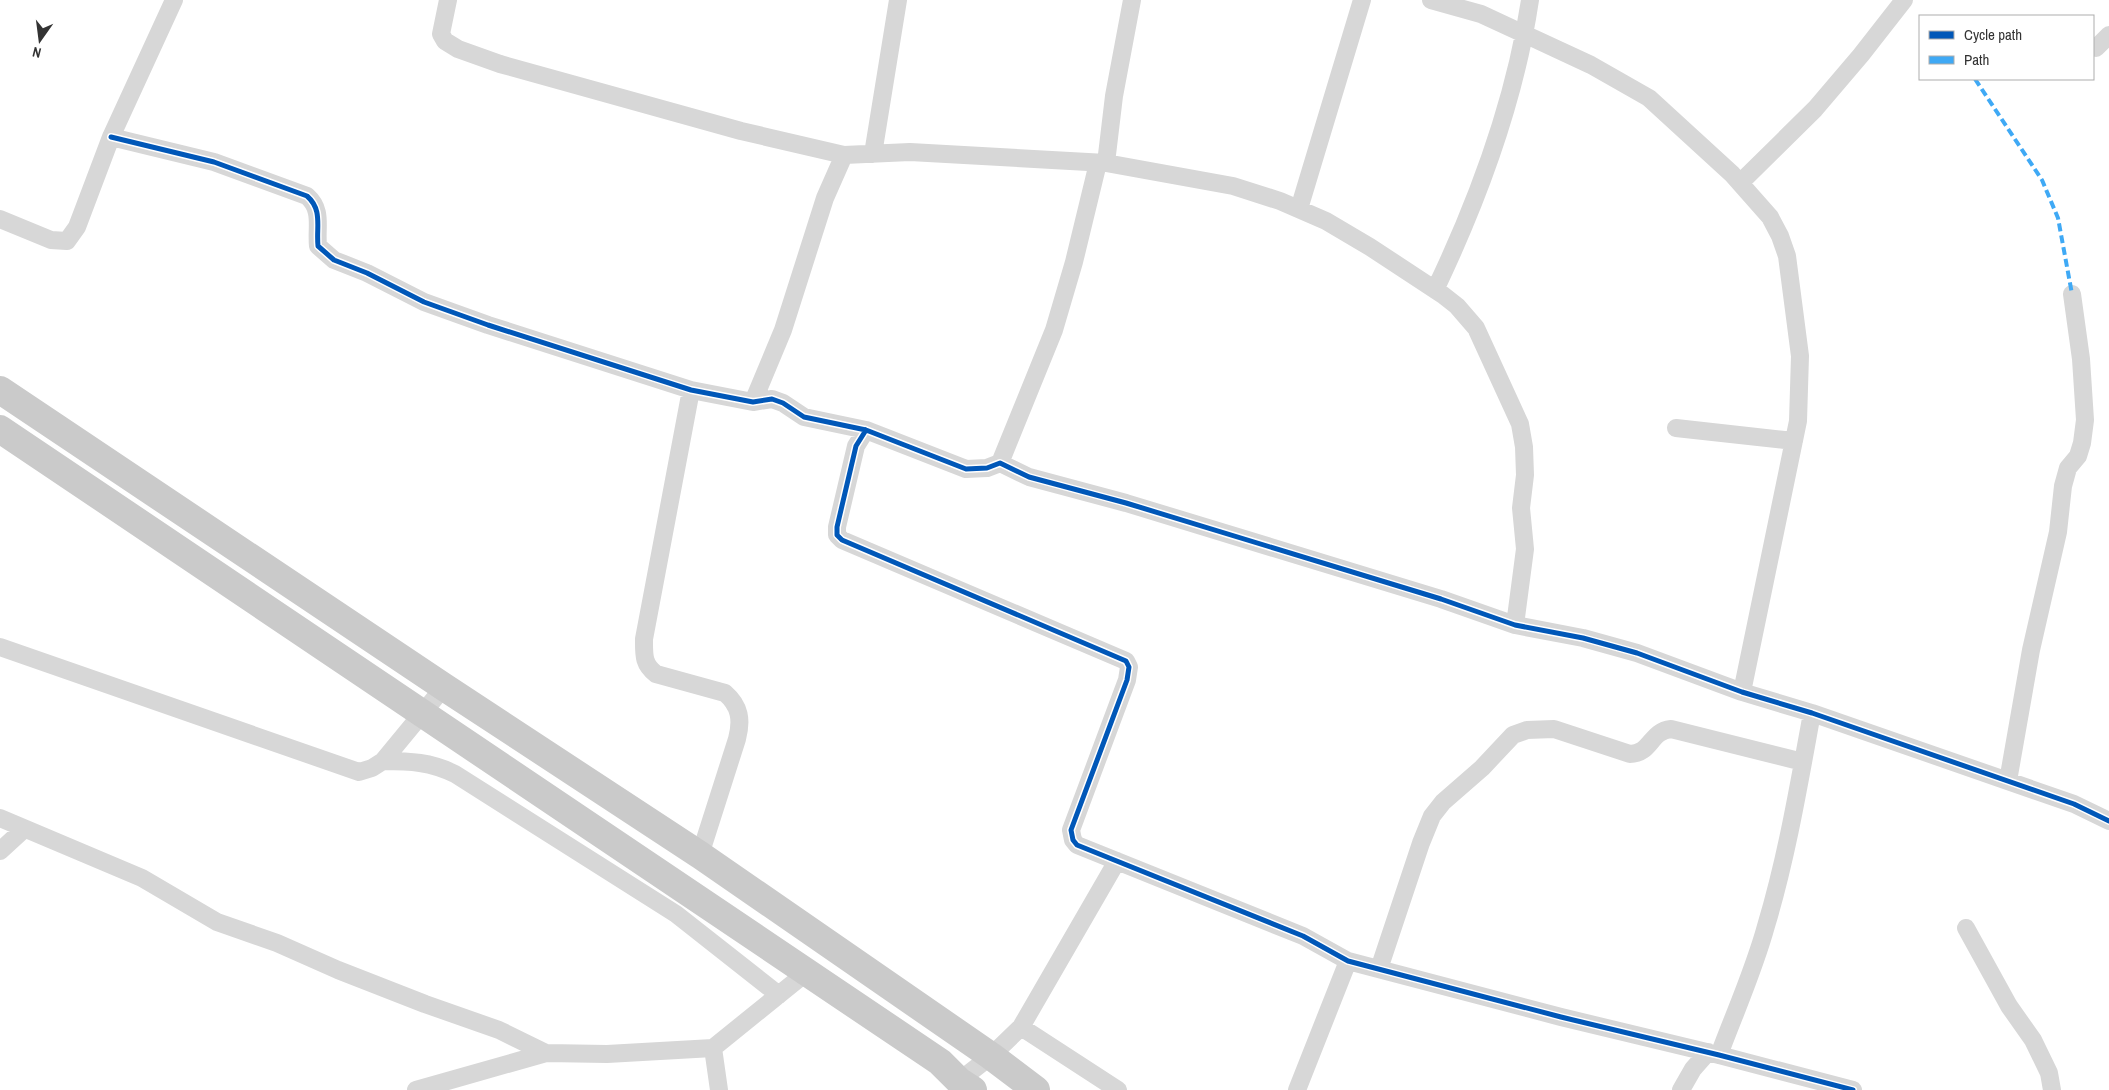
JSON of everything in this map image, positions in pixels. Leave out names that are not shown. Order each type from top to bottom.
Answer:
[{"type":"main road","points":[[0,390],[444,687],[700,855],[991,1056],[1036,1090]]},
{"type":"main road","points":[[0,429],[940,1062],[966,1085]]},
{"type":"street","points":[[0,219],[51,240],[67,241],[77,227],[111,137],[174,0]]},
{"type":"street","points":[[448,0],[441,34],[445,41],[458,49],[500,64],[731,128],[844,154],[910,152],[1102,163],[1233,186],[1299,209],[1333,225],[1457,306],[1476,328],[1520,424],[1524,447],[1525,475],[1522,508],[1525,549],[1515,625]]},
{"type":"street","points":[[873,154],[898,0]]},
{"type":"street","points":[[111,137],[214,162],[307,196],[315,202],[318,210],[318,246],[322,252],[334,260],[350,265],[387,282],[408,295],[488,325],[691,390],[753,402],[772,399],[783,403],[804,417],[866,430],[966,469],[987,468],[1000,463],[1054,330],[1102,163],[1132,0]]},
{"type":"street","points":[[1299,209],[1362,0]]},
{"type":"street","points":[[1431,0],[1481,14],[1591,65],[1649,98],[1688,132],[1740,183],[1770,217],[1780,236],[1787,256],[1800,356],[1798,421],[1742,692]]},
{"type":"street","points":[[1435,290],[1457,244],[1485,175],[1524,34],[1530,0]]},
{"type":"street","points":[[1740,183],[1815,109],[1904,0]]},
{"type":"street","points":[[2096,48],[2109,35]]},
{"type":"street","points":[[753,402],[783,330],[825,198],[844,154]]},
{"type":"street","points":[[2008,781],[2030,650],[2058,532],[2063,486],[2068,468],[2078,456],[2082,443],[2084,420],[2081,359],[2072,294]]},
{"type":"street","points":[[691,390],[644,639],[644,658],[649,668],[656,674],[725,693],[732,699],[739,712],[740,728],[700,855]]},
{"type":"street","points":[[1676,428],[1794,441]]},
{"type":"street","points":[[866,430],[856,446],[837,527],[837,535],[842,540],[1126,660],[1129,667],[1127,680],[1072,830],[1073,840],[1077,845],[1303,936],[1348,961],[1561,1017],[1713,1053],[1853,1090]]},
{"type":"street","points":[[1000,463],[1015,472],[1126,503],[1441,599],[1515,625],[1583,638],[1637,653],[1742,692],[1812,713],[2074,804],[2109,821]]},
{"type":"street","points":[[0,647],[359,772],[372,768],[383,761],[444,687]]},
{"type":"street","points":[[1681,1090],[1693,1069],[1713,1053],[1754,965],[1786,849],[1812,713]]},
{"type":"street","points":[[1379,969],[1421,843],[1432,816],[1443,802],[1482,768],[1513,735],[1527,730],[1554,729],[1630,754],[1638,754],[1643,752],[1663,730],[1671,729],[1803,762]]},
{"type":"street","points":[[383,761],[419,761],[439,766],[455,774],[676,914],[779,995]]},
{"type":"street","points":[[0,818],[142,878],[217,922],[277,943],[338,970],[425,1004],[499,1030],[546,1053]]},
{"type":"street","points":[[0,851],[24,829]]},
{"type":"street","points":[[966,1085],[991,1056],[1021,1027],[1117,861]]},
{"type":"street","points":[[1966,928],[2009,1006],[2034,1040],[2049,1073],[2052,1090]]},
{"type":"street","points":[[1296,1090],[1348,961]]},
{"type":"street","points":[[416,1090],[463,1083],[546,1053],[607,1054],[713,1048],[807,972]]},
{"type":"street","points":[[1021,1027],[1118,1090]]},
{"type":"street","points":[[713,1048],[719,1090]]},
{"type":"marked path","points":[[1976,80],[2042,180],[2058,218],[2072,294]]},
{"type":"cycle path","points":[[111,137],[214,162],[307,196],[312,201],[317,213],[318,246],[334,260],[367,273],[424,302],[488,325],[691,390],[753,402],[772,399],[783,403],[804,417],[866,430],[966,469],[987,468],[1000,463],[1029,477],[1126,503],[1441,599],[1515,625],[1583,638],[1637,653],[1742,692],[1812,713],[2074,804],[2109,821]]},
{"type":"cycle path","points":[[866,430],[856,446],[837,527],[837,535],[842,540],[1126,661],[1129,667],[1127,680],[1071,830],[1073,840],[1077,845],[1303,936],[1348,961],[1561,1017],[1853,1090]]}]
